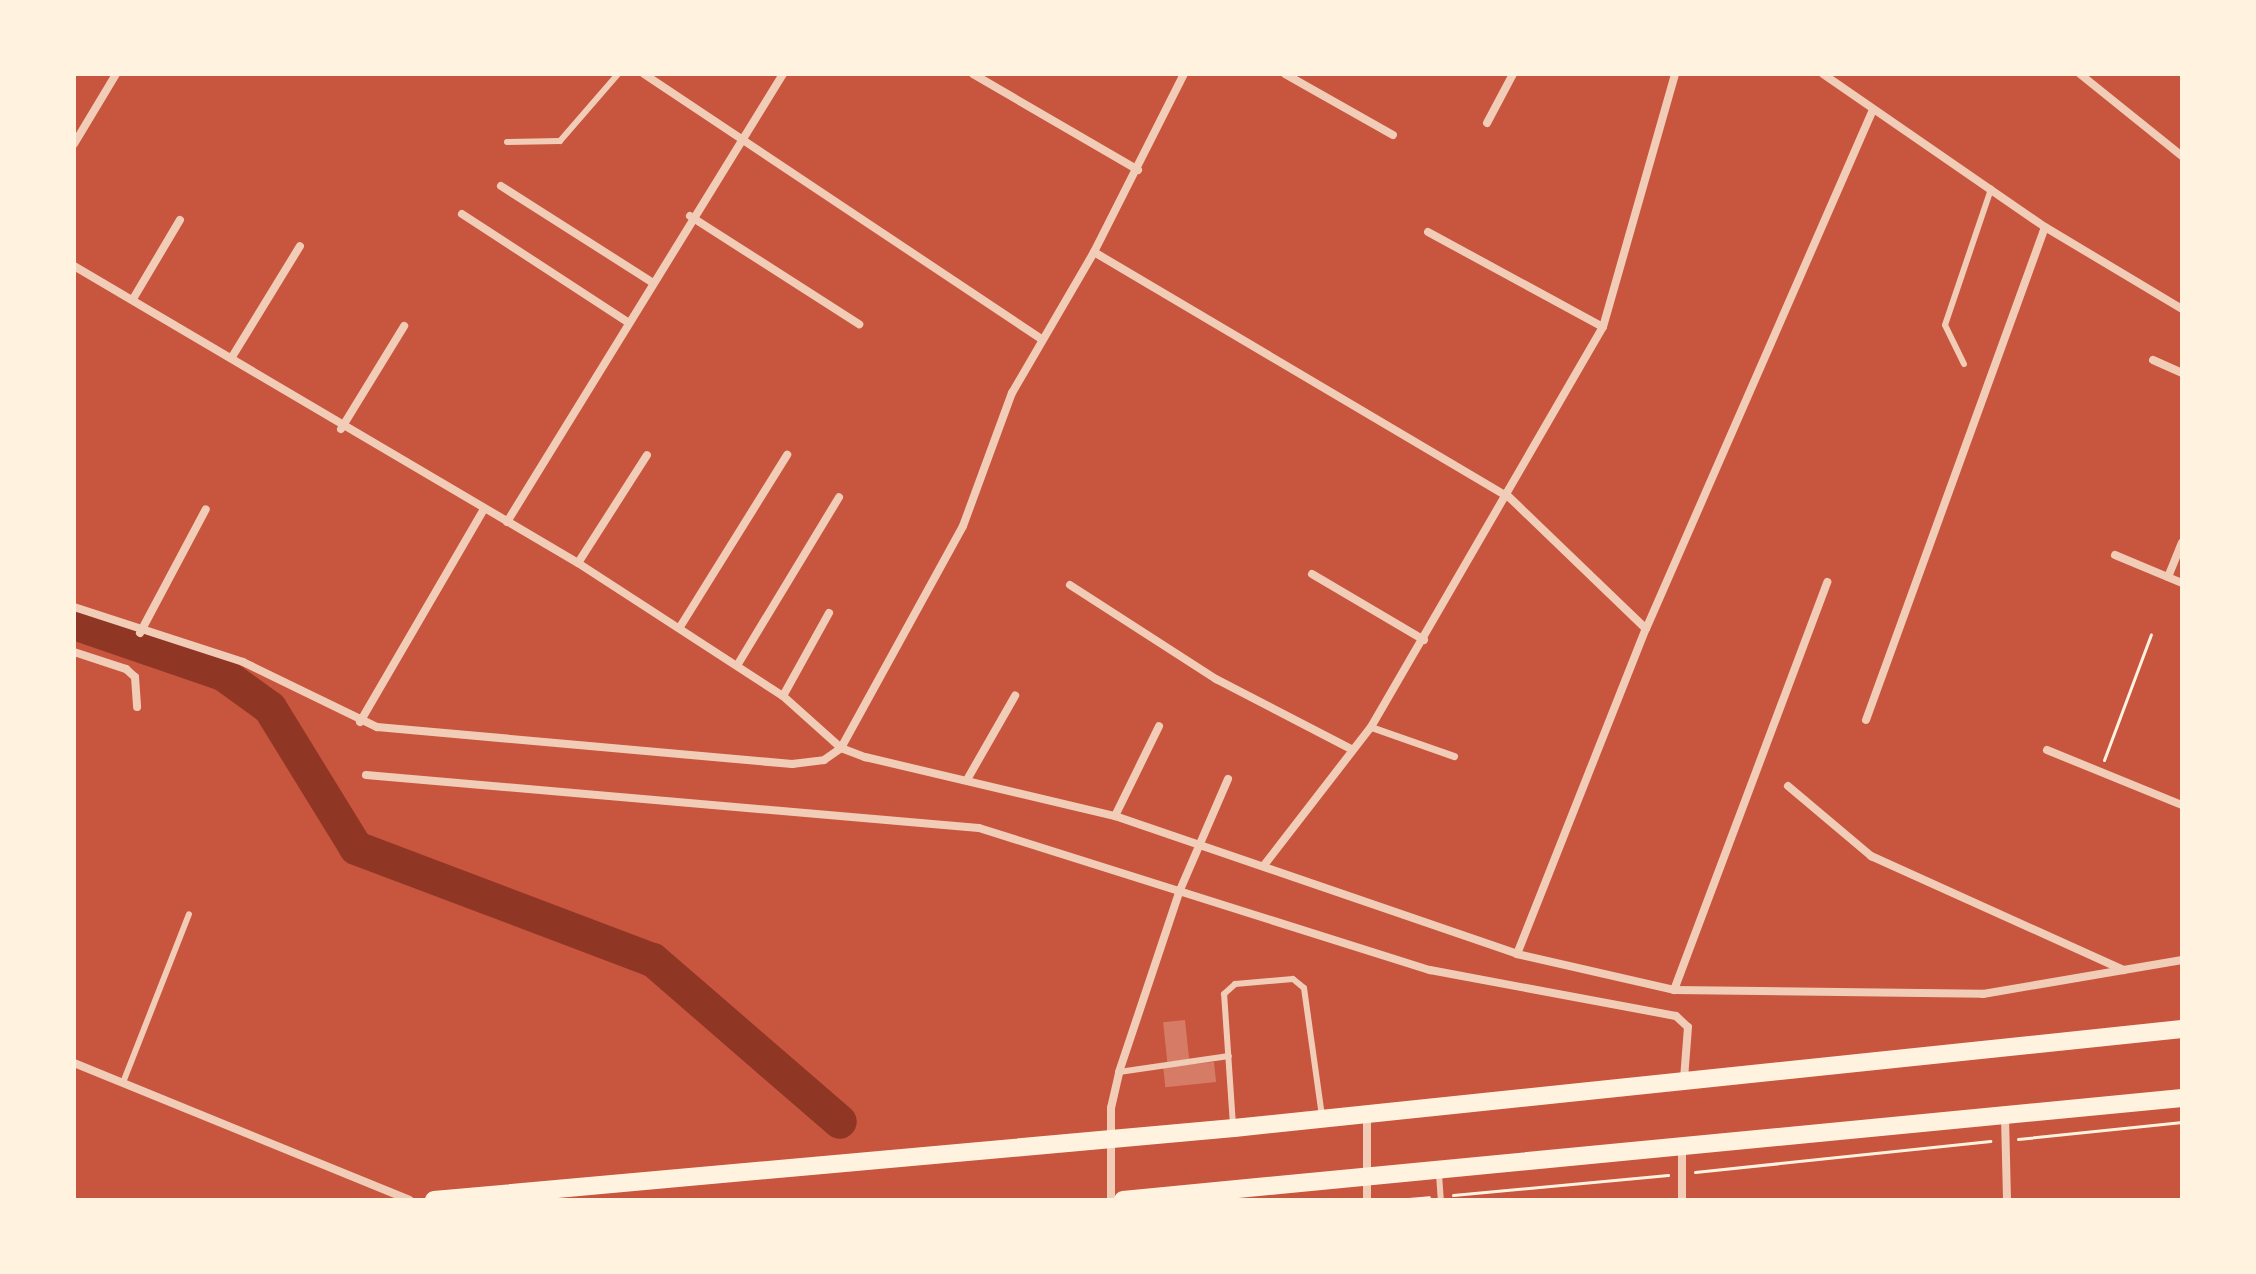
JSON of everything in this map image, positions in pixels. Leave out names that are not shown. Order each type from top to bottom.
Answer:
[{"type":"main road","points":[[434,1200],[1367,1115],[2182,1029]]},
{"type":"main road","points":[[1123,1200],[1367,1191],[1439,1174],[2182,1098]]},
{"type":"street","points":[[74,144],[116,74]]},
{"type":"street","points":[[644,74],[1041,339]]},
{"type":"street","points":[[507,522],[690,216],[783,74]]},
{"type":"street","points":[[973,74],[1138,170]]},
{"type":"street","points":[[74,607],[140,633],[243,662],[360,722],[792,764],[824,760],[841,748],[963,526],[999,423],[1041,339],[1094,252],[1138,170],[1183,74]]},
{"type":"street","points":[[1285,74],[1393,135]]},
{"type":"street","points":[[1487,123],[1513,74]]},
{"type":"street","points":[[1265,864],[1371,727],[1509,497],[1603,327],[1675,74]]},
{"type":"street","points":[[1823,74],[1872,112],[2045,227],[2182,309]]},
{"type":"street","points":[[2080,74],[2182,156]]},
{"type":"street","points":[[1517,954],[1646,629],[1872,112]]},
{"type":"street","points":[[501,186],[650,281]]},
{"type":"street","points":[[462,214],[626,321]]},
{"type":"street","points":[[690,216],[859,324]]},
{"type":"street","points":[[133,299],[180,220]]},
{"type":"street","points":[[1866,720],[2045,227]]},
{"type":"street","points":[[1428,232],[1603,327]]},
{"type":"street","points":[[232,357],[300,246]]},
{"type":"street","points":[[1094,252],[1509,497],[1646,629]]},
{"type":"street","points":[[74,266],[232,357],[341,429],[578,563],[680,627],[783,696],[841,748],[1115,816],[1199,841],[1517,954],[1674,990],[1926,997],[2124,971],[2182,960]]},
{"type":"street","points":[[341,429],[404,326]]},
{"type":"street","points":[[2153,360],[2182,373]]},
{"type":"street","points":[[578,563],[647,455]]},
{"type":"street","points":[[680,627],[787,455]]},
{"type":"street","points":[[738,664],[839,497]]},
{"type":"street","points":[[140,633],[206,509]]},
{"type":"street","points":[[360,722],[484,509]]},
{"type":"street","points":[[2168,577],[2182,543]]},
{"type":"street","points":[[2115,555],[2182,583]]},
{"type":"street","points":[[1312,574],[1424,640]]},
{"type":"street","points":[[1674,990],[1827,582]]},
{"type":"street","points":[[1070,585],[1216,679],[1353,750]]},
{"type":"street","points":[[783,696],[829,613]]},
{"type":"street","points":[[74,652],[126,669],[135,677],[137,707]]},
{"type":"street","points":[[968,778],[1015,696]]},
{"type":"street","points":[[1115,816],[1159,726]]},
{"type":"street","points":[[1371,727],[1454,756]]},
{"type":"street","points":[[2047,750],[2182,805]]},
{"type":"street","points":[[366,775],[922,820],[1033,842],[1430,970],[1676,1016],[1688,1027],[1684,1080]]},
{"type":"street","points":[[1111,1200],[1110,1139],[1119,1072],[1180,890],[1228,779]]},
{"type":"street","points":[[1788,786],[1871,856],[2124,971]]},
{"type":"street","points":[[74,1063],[124,1080],[409,1200]]},
{"type":"street","points":[[1367,1115],[1367,1191]]},
{"type":"street","points":[[2005,1116],[2007,1200]]},
{"type":"street","points":[[1682,1150],[1682,1200]]},
{"type":"lane","points":[[507,142],[560,141],[618,74]]},
{"type":"lane","points":[[1964,364],[1945,325],[1991,189]]},
{"type":"lane","points":[[124,1080],[189,914]]},
{"type":"lane","points":[[1234,1128],[1229,1056],[1229,988],[1301,982],[1322,1119]]},
{"type":"lane","points":[[1119,1072],[1229,1056]]},
{"type":"lane","points":[[1439,1174],[1441,1198]]},
{"type":"path","points":[[2100,771],[2151,634]]},
{"type":"path","points":[[1397,1200],[2182,1122]]},
{"type":"building","points":[[1185,1020],[1189,1060],[1167,1062],[1163,1022]]},
{"type":"building","points":[[1214,1062],[1216,1082],[1165,1087],[1163,1067]]},
{"type":"waterway","points":[[74,623],[223,674],[270,708],[356,848],[653,960],[840,1122]]}]
